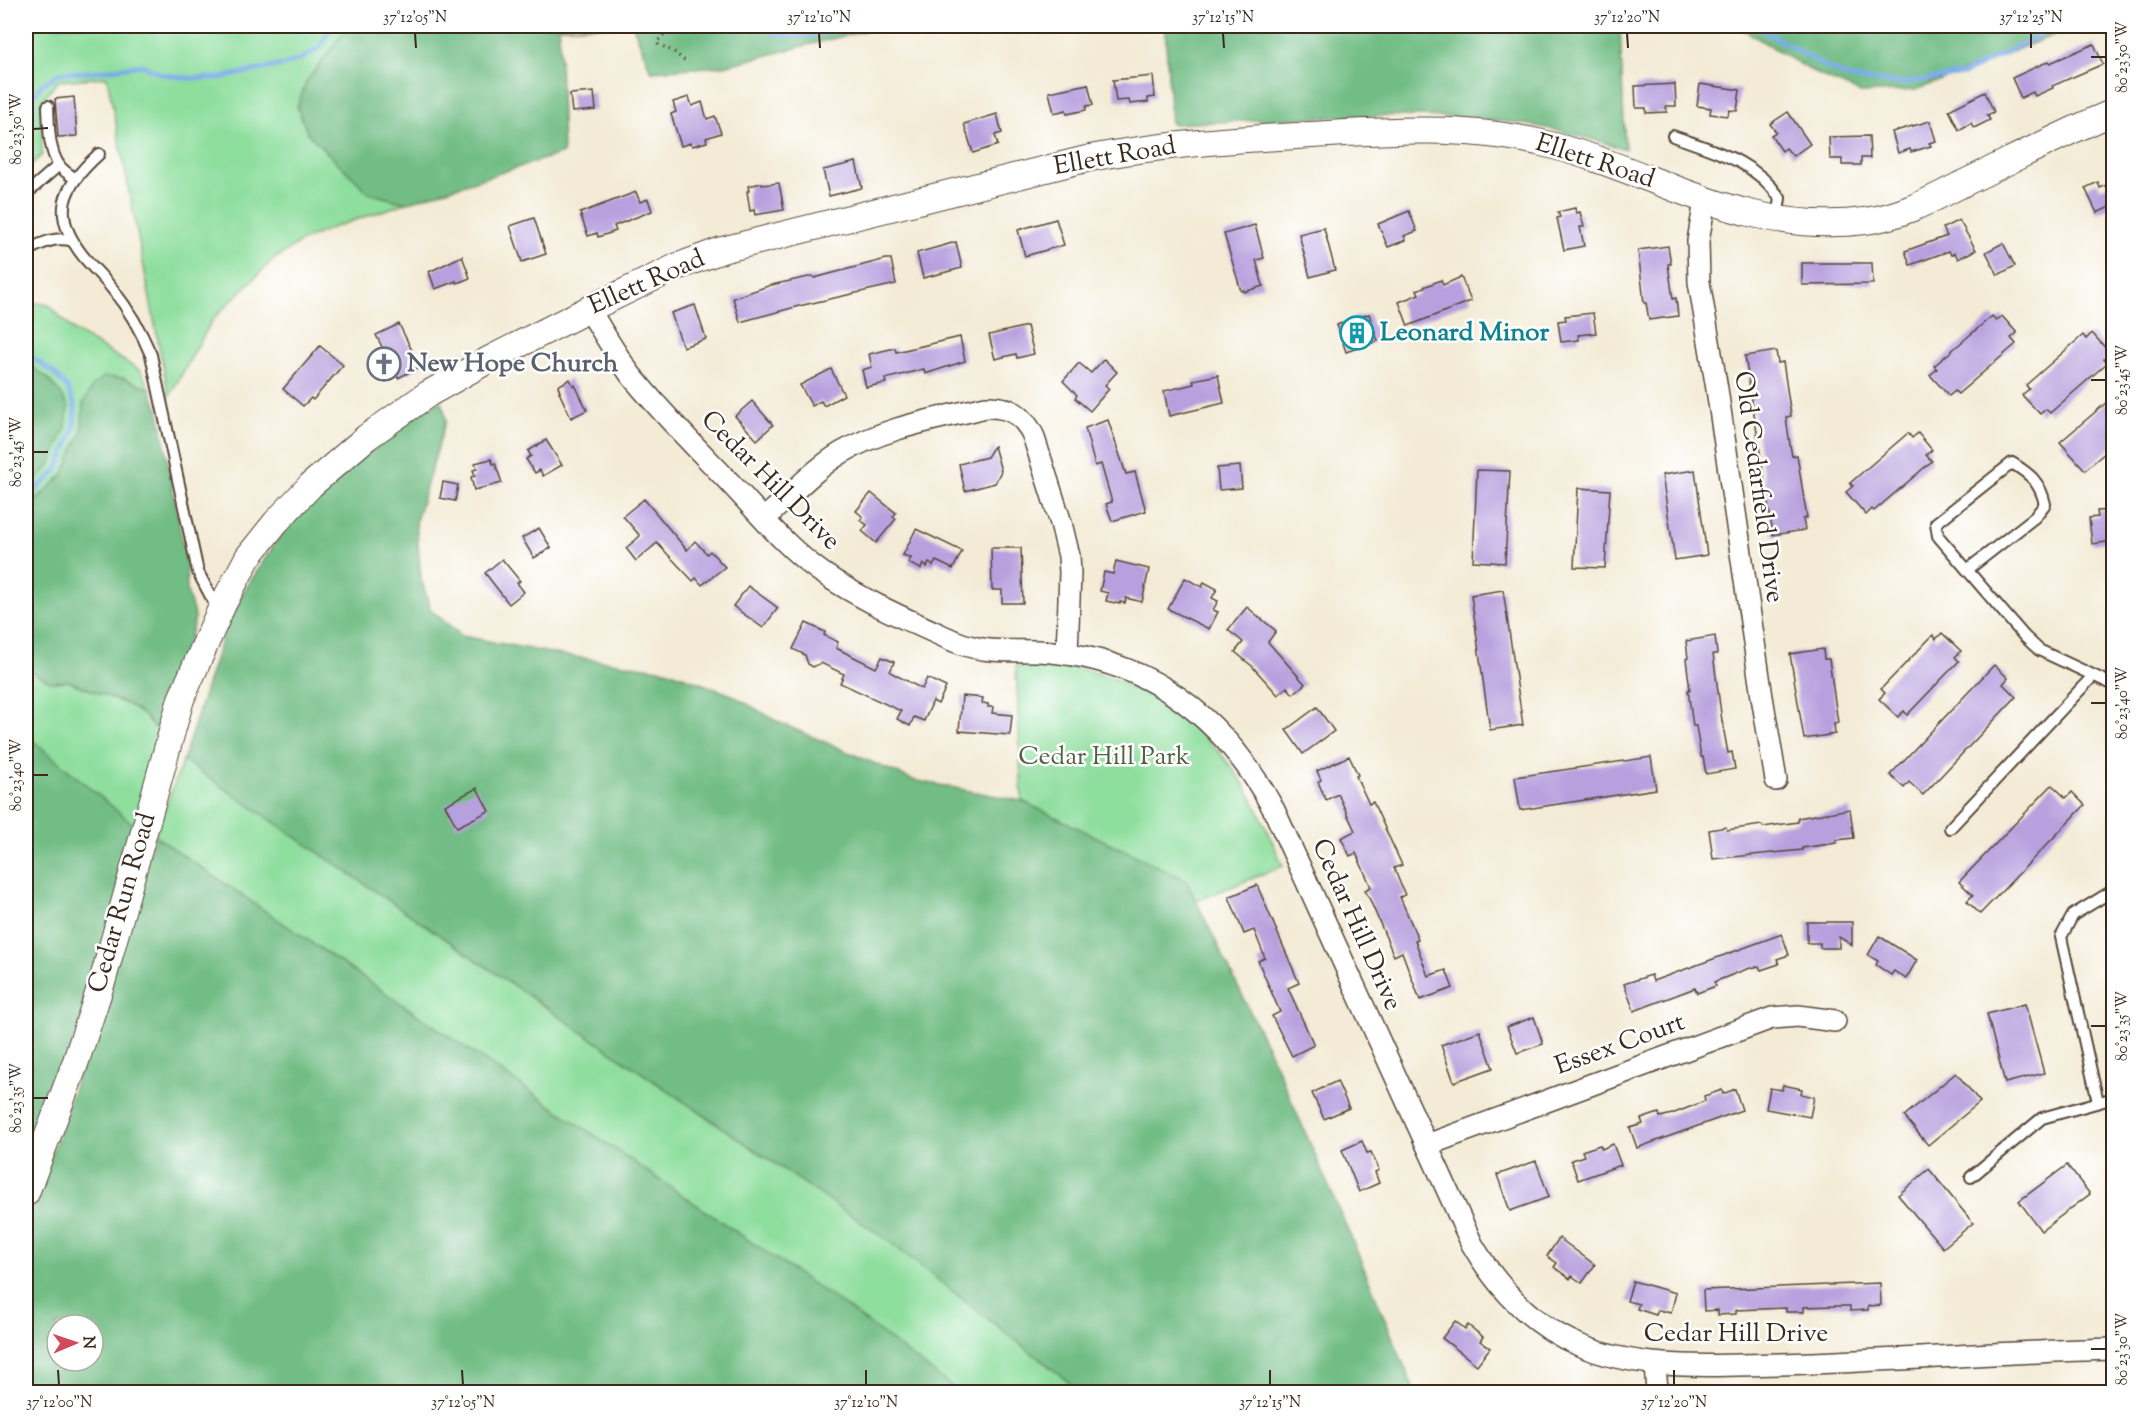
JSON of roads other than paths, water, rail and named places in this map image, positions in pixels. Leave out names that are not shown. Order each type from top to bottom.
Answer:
[{"type":"street","name":"Ellett Road","points":[[219,613],[248,557],[276,522],[311,485],[368,436],[445,384],[589,309],[676,267],[722,250],[1090,158],[1160,146],[1357,132],[1487,134],[1540,142],[1584,154],[1705,201],[1777,219],[1814,224],[1847,223],[1877,219],[1912,209],[2114,111]]},
{"type":"street","name":"Old Cedarfield Drive","points":[[1705,201],[1698,241],[1699,282],[1776,780]]},
{"type":"street","name":"Cedar Hill Drive","points":[[589,309],[631,374],[790,547],[822,573],[852,592],[969,646],[994,651],[1067,654],[1114,664],[1132,671],[1166,689],[1204,718],[1242,757],[1258,779],[1274,810],[1472,1244],[1492,1276],[1513,1299],[1546,1327],[1578,1345],[1605,1354],[1655,1364],[1680,1366],[1824,1363],[2114,1349]]},
{"type":"street","points":[[764,519],[832,459],[866,440],[887,432],[986,407],[999,406],[1009,409],[1027,423],[1033,435],[1066,539],[1070,573],[1067,654]]},
{"type":"street","name":"Cedar Run Road","points":[[26,1193],[75,1064],[103,979],[181,699],[219,613]]},
{"type":"street","name":"Essex Court","points":[[1427,1145],[1772,1018],[1798,1016],[1835,1021]]},
{"type":"street","points":[[1655,1364],[1657,1392]]},
{"type":"lane","points":[[48,106],[50,137],[59,165],[74,178]]},
{"type":"lane","points":[[1673,136],[1742,162],[1760,175],[1772,185],[1780,198],[1777,219]]},
{"type":"lane","points":[[99,154],[74,178],[63,207],[63,221],[82,255],[114,290],[140,328],[147,346],[198,572],[219,613]]},
{"type":"lane","points":[[26,194],[59,165]]},
{"type":"lane","points":[[26,251],[60,237],[73,241]]},
{"type":"lane","points":[[1967,570],[2036,517],[2045,504],[2042,493],[2030,474],[2012,463],[1936,523],[1938,536],[1967,570],[2024,636],[2039,650],[2114,685]]},
{"type":"lane","points":[[1950,828],[2093,676]]},
{"type":"lane","points":[[2098,1102],[2061,937],[2073,915],[2114,890]]},
{"type":"lane","points":[[1971,1177],[2042,1118],[2114,1098]]},
{"type":"waterway","points":[[26,135],[32,127],[33,98],[40,86],[60,73],[92,72],[142,65],[161,74],[187,78],[220,78],[287,64],[303,58],[320,47],[331,26]]},
{"type":"waterway","points":[[760,26],[789,36],[818,34],[853,26]]},
{"type":"waterway","points":[[1755,26],[1828,68],[1854,79],[1902,83],[1963,74],[2058,26]]},
{"type":"waterway","points":[[26,353],[54,373],[68,389],[75,406],[74,429],[57,470],[26,499]]},
{"type":"place","name":"Leonard Minor","points":[[1357,333]]},
{"type":"place","name":"New Hope Church","points":[[384,364]]},
{"type":"park label","name":"Cedar Hill Park","points":[[1104,757]]}]
